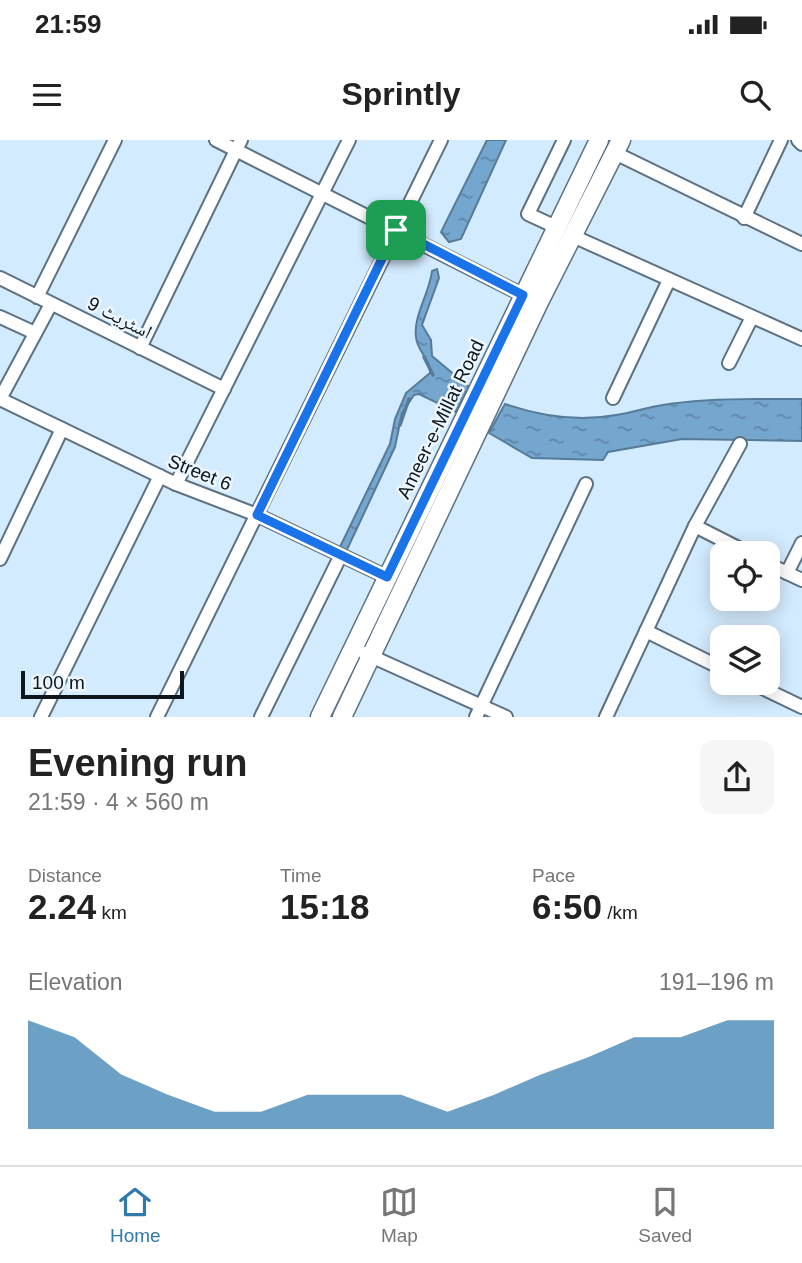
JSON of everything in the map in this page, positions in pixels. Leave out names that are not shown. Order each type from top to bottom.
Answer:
[{"type":"main road","name":"Ameer-e-Millat Road","points":[[320,717],[598,140]]},
{"type":"main road","name":"Ameer-e-Millat Road","points":[[341,717],[372,657],[539,302],[575,237],[618,147]]},
{"type":"street","points":[[37,297],[115,140]]},
{"type":"street","points":[[216,140],[238,145],[322,193],[523,295]]},
{"type":"street","points":[[176,484],[349,140]]},
{"type":"street","points":[[157,717],[441,140]]},
{"type":"street","points":[[556,227],[528,214],[564,140]]},
{"type":"street","points":[[744,218],[781,140]]},
{"type":"street","points":[[797,140],[802,144]]},
{"type":"street","points":[[140,348],[238,145]]},
{"type":"street","points":[[618,147],[744,218],[802,244]]},
{"type":"street","points":[[575,237],[802,339]]},
{"type":"street","name":"اسٹریٹ 9","points":[[0,278],[223,389]]},
{"type":"street","points":[[613,398],[669,280]]},
{"type":"street","points":[[0,399],[51,304]]},
{"type":"street","points":[[0,317],[35,333]]},
{"type":"street","points":[[729,363],[752,317]]},
{"type":"street","name":"Street 6","points":[[0,399],[160,477],[257,515],[387,577]]},
{"type":"street","points":[[0,559],[62,429]]},
{"type":"street","points":[[606,717],[695,526],[740,443]]},
{"type":"street","points":[[41,717],[160,477]]},
{"type":"street","points":[[479,712],[586,484]]},
{"type":"street","points":[[695,526],[724,541]]},
{"type":"street","points":[[787,573],[802,543]]},
{"type":"street","points":[[261,717],[341,557]]},
{"type":"street","points":[[780,570],[802,580]]},
{"type":"street","points":[[646,631],[710,663]]},
{"type":"street","points":[[354,649],[479,712],[506,717]]},
{"type":"street","points":[[777,695],[802,707]]},
{"type":"water","points":[[487,140],[506,140],[461,239],[449,242],[441,232]]},
{"type":"water","points":[[437,269],[439,278],[422,325],[431,340],[432,356],[469,387],[456,412],[419,394],[414,395],[402,413],[395,447],[344,556],[337,553],[390,444],[395,419],[406,393],[430,373],[417,342],[416,329],[432,271]]},
{"type":"water","points":[[802,399],[802,441],[682,439],[608,452],[603,460],[532,458],[489,433],[505,404],[545,415],[587,418],[686,402]]},
{"type":"waterway","points":[[424,357],[433,375]]},
{"type":"waterway","points":[[400,425],[409,399]]},
{"type":"route","points":[[396,230],[523,295],[387,577],[257,515],[396,230]]}]
